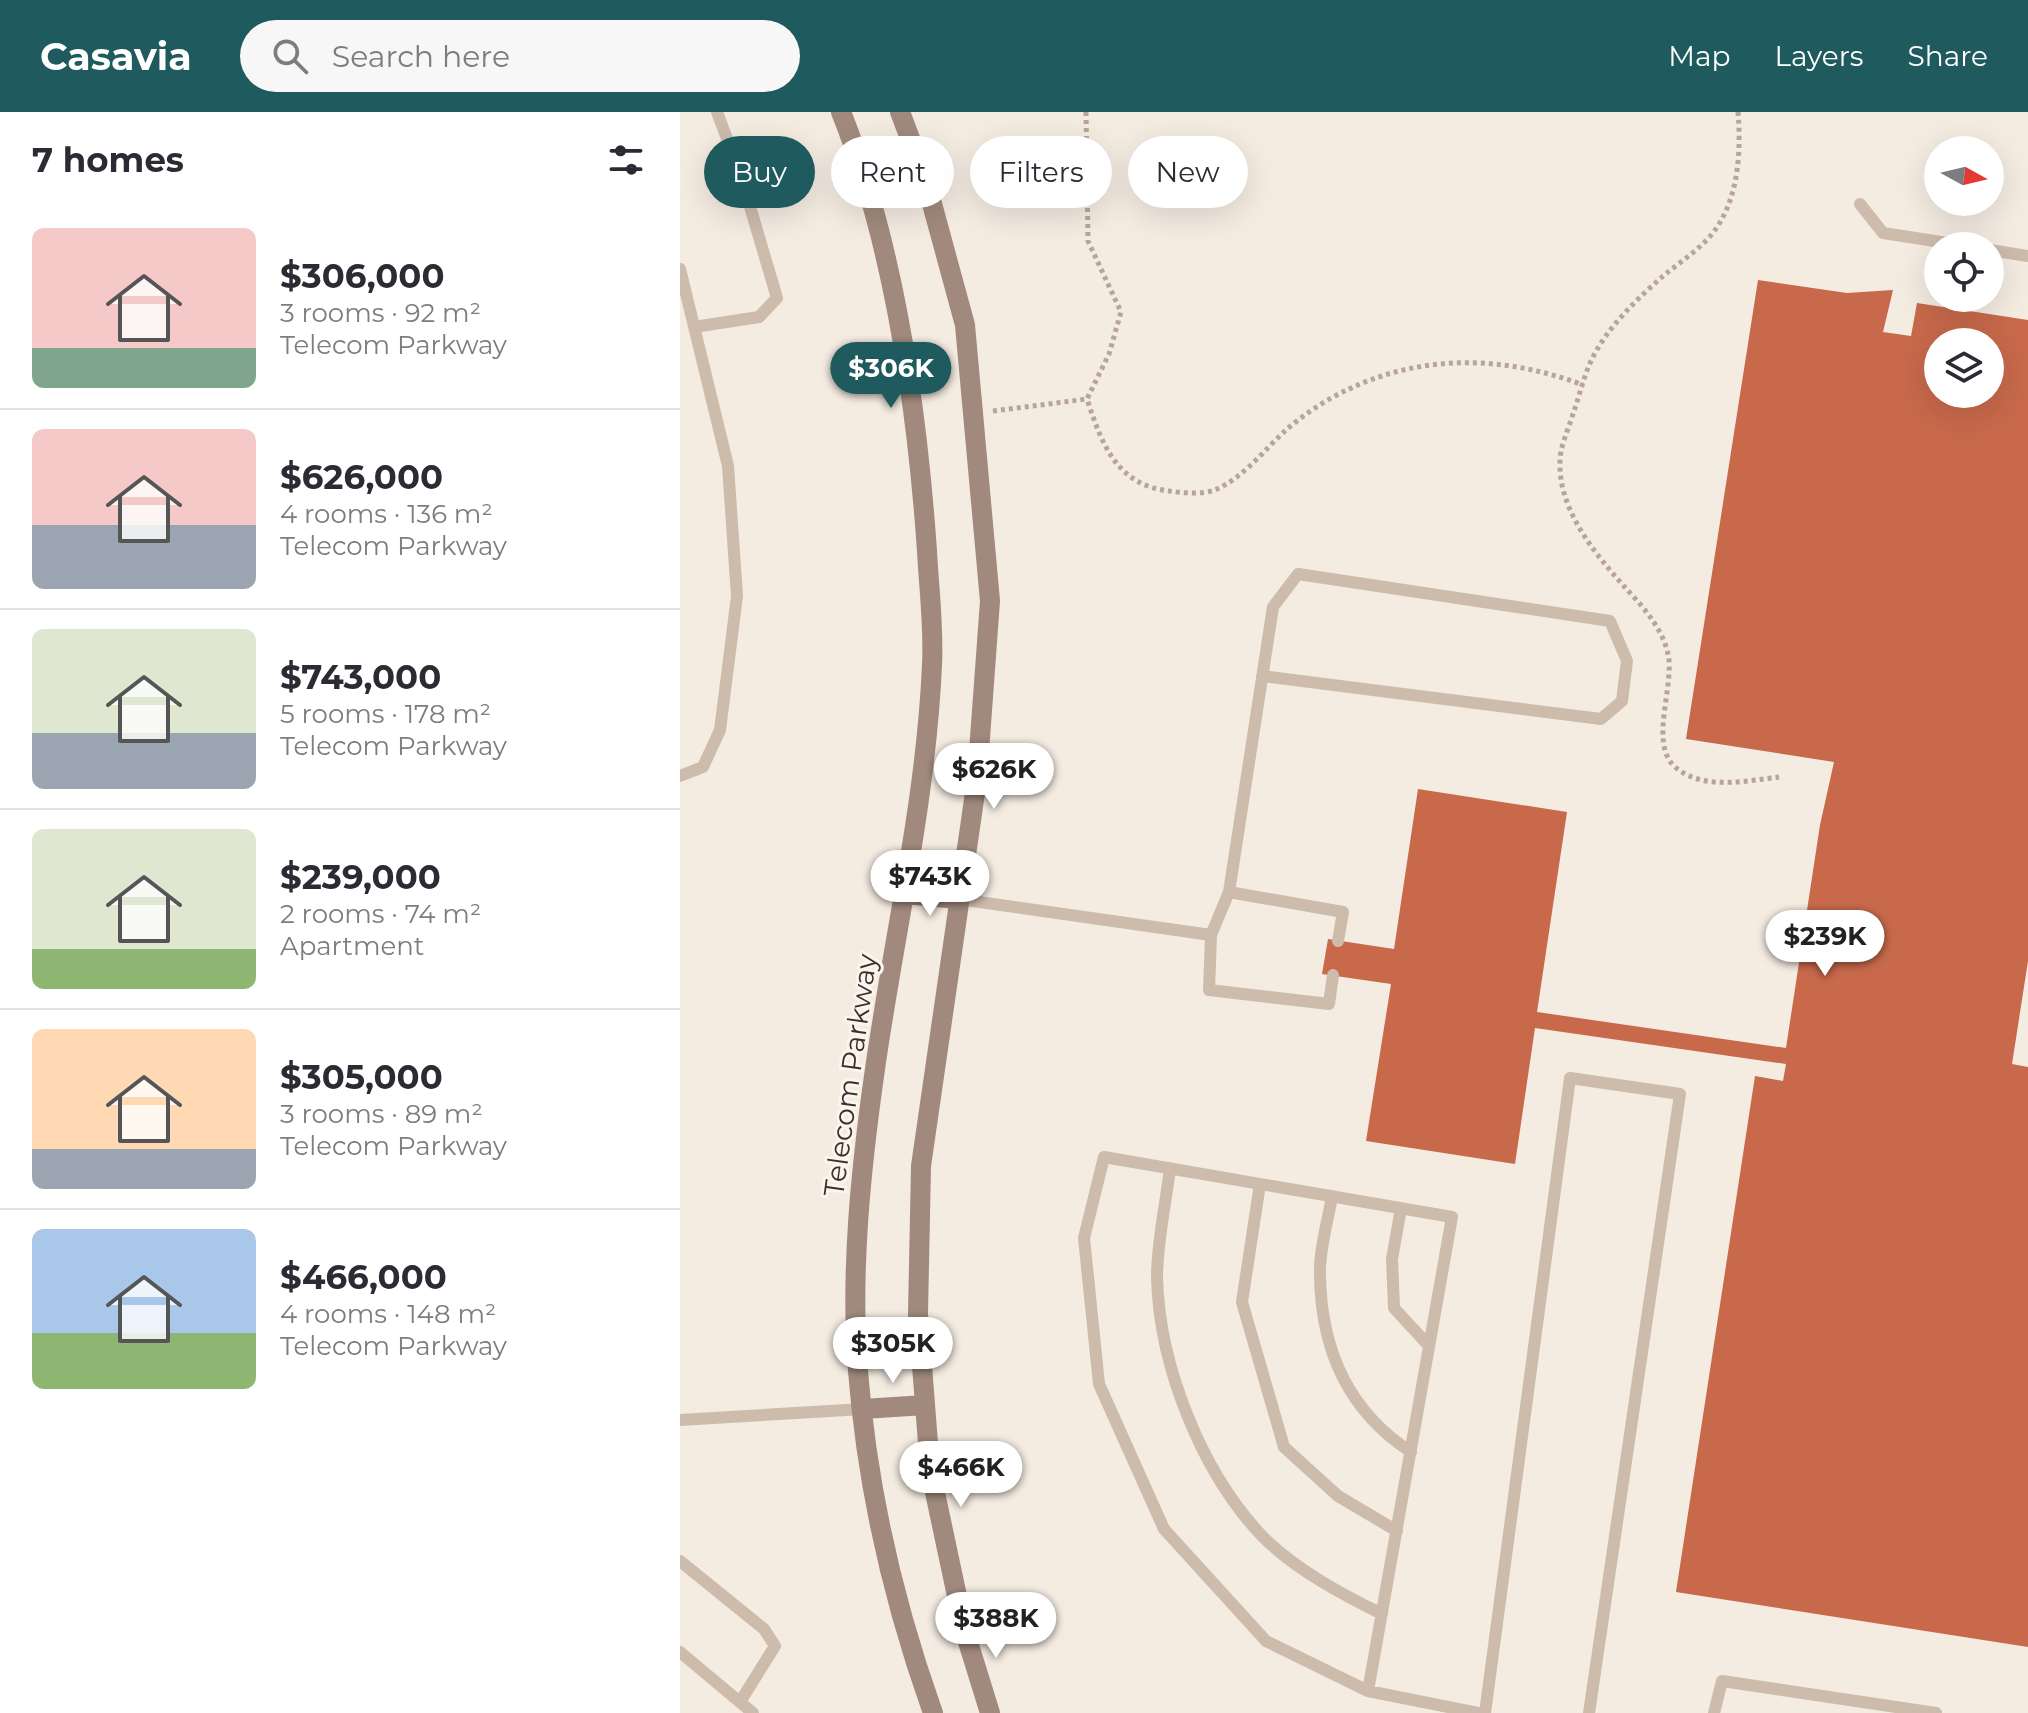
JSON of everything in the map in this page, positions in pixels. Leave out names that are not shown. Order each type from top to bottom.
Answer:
[{"type":"street","name":"Telecom Parkway","points":[[841,112],[858,155],[890,285],[914,412],[922,480],[933,664],[916,835],[874,1070],[859,1218],[858,1369],[892,1580],[933,1713]]},
{"type":"street","points":[[900,112],[925,178],[965,325],[990,601],[977,779],[921,1166],[918,1314],[933,1484],[964,1629],[990,1713]]},
{"type":"street","points":[[905,894],[958,899]]},
{"type":"street","points":[[863,1409],[925,1405]]},
{"type":"lane","points":[[694,327],[759,317],[777,298],[741,176],[717,112]]},
{"type":"lane","points":[[1860,204],[1883,233],[1924,239]]},
{"type":"lane","points":[[2004,252],[2028,256]]},
{"type":"lane","points":[[680,269],[728,466],[737,596],[720,730],[703,767],[680,776]]},
{"type":"lane","points":[[1262,676],[1601,719],[1622,701],[1627,661],[1610,621],[1298,574],[1273,607],[1262,676],[1229,892],[1211,935],[1209,990],[1329,1004],[1333,975]]},
{"type":"lane","points":[[1229,892],[1343,912],[1338,941]]},
{"type":"lane","points":[[958,899],[1211,935]]},
{"type":"lane","points":[[1485,1713],[1570,1078],[1680,1094],[1589,1713]]},
{"type":"lane","points":[[1368,1691],[1452,1217],[1104,1157],[1084,1238],[1099,1384],[1164,1529],[1266,1641],[1368,1691],[1478,1713]]},
{"type":"lane","points":[[1170,1168],[1157,1277],[1170,1365],[1208,1463],[1265,1538],[1333,1589],[1382,1614]]},
{"type":"lane","points":[[1260,1184],[1242,1302],[1262,1380],[1284,1447],[1338,1496],[1397,1531]]},
{"type":"lane","points":[[1332,1196],[1320,1273],[1325,1329],[1350,1396],[1381,1432],[1411,1452]]},
{"type":"lane","points":[[1401,1208],[1392,1259],[1394,1308],[1429,1346]]},
{"type":"lane","points":[[680,1420],[863,1409]]},
{"type":"lane","points":[[680,1561],[764,1629],[775,1646],[740,1702]]},
{"type":"lane","points":[[680,1652],[753,1713]]},
{"type":"lane","points":[[1714,1713],[1722,1681],[1936,1713]]},
{"type":"path","points":[[1086,112],[1088,241],[1121,312],[1109,354],[1087,399],[1107,453],[1124,475],[1150,489],[1184,493],[1216,489],[1242,471],[1289,427],[1346,390],[1396,371],[1448,362],[1492,362],[1542,369],[1583,385]]},
{"type":"path","points":[[1738,112],[1740,138],[1734,184],[1720,224],[1692,254],[1662,277],[1620,318],[1592,359],[1561,452],[1561,483],[1573,518],[1600,559],[1651,617],[1669,655],[1663,748],[1674,766],[1699,779],[1730,783],[1779,777]]},
{"type":"path","points":[[975,413],[1087,399]]},
{"type":"building","points":[[1758,280],[1847,293],[1893,290],[1883,332],[1911,336],[1917,303],[1924,304],[1924,312],[1976,312],[2028,320],[2028,961],[2012,1064],[2028,1067],[2028,1647],[1676,1592],[1755,1076],[1783,1081],[1786,1064],[1535,1028],[1515,1164],[1366,1141],[1391,984],[1322,974],[1328,939],[1394,949],[1418,789],[1567,812],[1537,1012],[1786,1048],[1820,825],[1834,762],[1686,739]]}]
